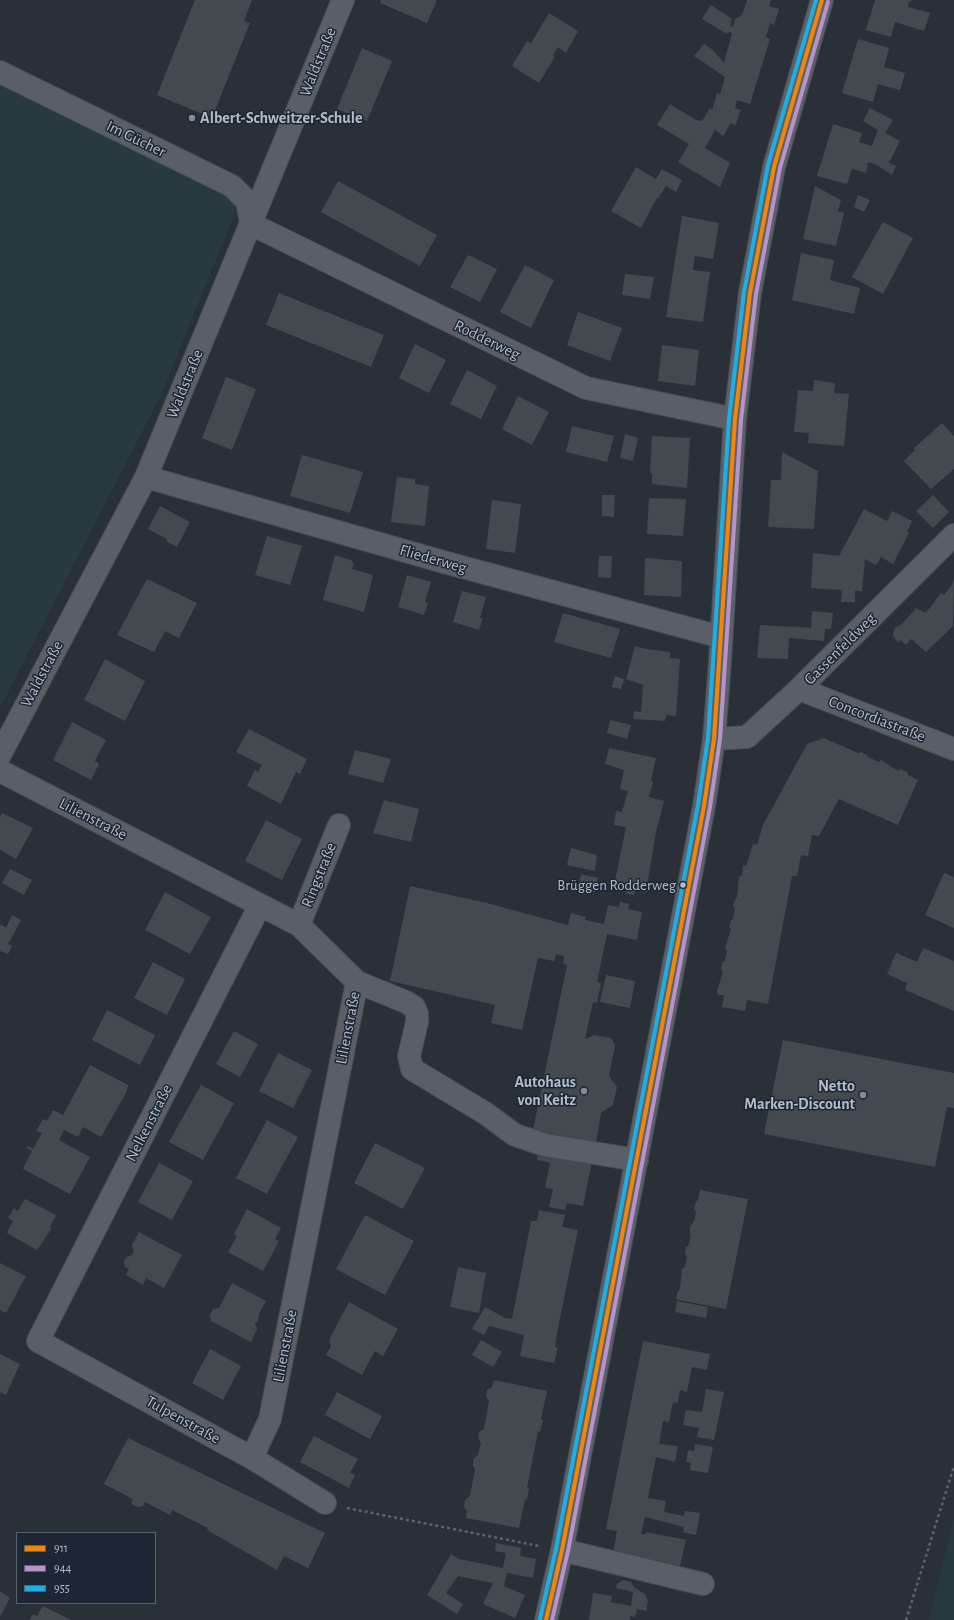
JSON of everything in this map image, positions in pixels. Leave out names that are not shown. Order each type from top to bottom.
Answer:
[{"type":"main road","points":[[546,1620],[562,1550],[691,882],[704,806],[714,739],[735,419],[750,293],[774,167],[822,0]]},
{"type":"street","name":"Waldstraße","points":[[0,755],[146,477],[343,0]]},
{"type":"street","name":"Im Gücher","points":[[0,72],[232,186],[247,201],[251,224]]},
{"type":"street","name":"Rodderweg","points":[[251,224],[586,388],[735,419]]},
{"type":"street","name":"Fliederweg","points":[[146,477],[448,563],[721,637]]},
{"type":"street","name":"Gassenfeldweg","points":[[714,739],[748,736],[799,690],[954,535]]},
{"type":"street","name":"Concordiastraße","points":[[799,690],[954,749]]},
{"type":"street","name":"Lilienstraße","points":[[0,771],[300,925],[357,982],[270,1419],[252,1458]]},
{"type":"street","name":"Ringstraße","points":[[300,925],[339,825]]},
{"type":"street","name":"Nelkenstraße","points":[[38,1341],[260,904]]},
{"type":"street","points":[[357,982],[406,1002],[414,1008],[417,1014],[417,1022],[409,1056],[412,1069],[419,1074],[485,1113],[515,1135],[545,1145],[637,1160]]},
{"type":"street","name":"Tulpenstraße","points":[[38,1341],[252,1458],[325,1503]]},
{"type":"street","points":[[562,1550],[703,1584]]},
{"type":"path","points":[[906,1620],[954,1466]]},
{"type":"path","points":[[325,1503],[562,1550]]},
{"type":"green space","points":[[0,82],[223,190],[234,203],[235,213],[161,395],[0,708]]},
{"type":"green space","points":[[954,1518],[954,1620],[929,1620]]},
{"type":"building","points":[[195,0],[252,0],[244,21],[250,23],[212,118],[157,95]]},
{"type":"building","points":[[381,0],[437,0],[427,23],[380,3]]},
{"type":"building","points":[[747,0],[771,0],[769,6],[779,9],[774,25],[770,23],[766,37],[770,39],[750,104],[737,100],[735,108],[741,110],[735,126],[731,123],[723,136],[715,130],[705,148],[730,163],[720,187],[678,162],[689,144],[657,125],[670,104],[696,120],[702,121],[710,108],[712,110],[717,93],[720,94],[725,77],[694,56],[704,44],[713,50],[724,63],[732,33],[728,32],[727,34],[702,19],[711,5],[732,19],[730,26],[733,27],[735,19],[742,15]]},
{"type":"building","points":[[875,0],[913,0],[909,2],[908,7],[930,13],[924,31],[895,22],[891,37],[866,30]]},
{"type":"building","points":[[549,13],[578,31],[566,53],[558,47],[553,56],[555,57],[539,83],[512,66],[527,41],[531,43]]},
{"type":"building","points":[[858,39],[889,48],[884,67],[905,73],[900,90],[878,84],[873,102],[842,93]]},
{"type":"building","points":[[362,48],[392,61],[367,121],[337,109]]},
{"type":"building","points":[[870,108],[893,120],[885,133],[900,141],[889,163],[896,166],[892,175],[877,165],[868,162],[866,173],[852,169],[847,184],[817,176],[833,124],[862,133],[859,142],[872,146],[878,130],[863,121]]},
{"type":"building","points":[[636,167],[656,179],[662,169],[682,180],[676,192],[666,186],[658,199],[657,198],[641,228],[611,211]]},
{"type":"building","points":[[338,181],[437,235],[420,266],[321,212]]},
{"type":"building","points":[[815,186],[841,200],[838,211],[844,213],[836,246],[803,239]]},
{"type":"building","points":[[858,195],[870,200],[864,212],[854,207]]},
{"type":"building","points":[[682,216],[719,223],[713,259],[695,256],[693,270],[710,272],[703,322],[666,317]]},
{"type":"building","points":[[883,222],[913,238],[883,294],[852,277]]},
{"type":"building","points":[[801,253],[834,260],[830,280],[860,288],[854,314],[792,300]]},
{"type":"building","points":[[468,255],[497,269],[480,302],[450,287]]},
{"type":"building","points":[[525,265],[554,280],[531,328],[500,312]]},
{"type":"building","points":[[625,274],[654,277],[650,299],[622,295]]},
{"type":"building","points":[[279,293],[384,335],[371,367],[266,325]]},
{"type":"building","points":[[578,312],[622,328],[610,361],[567,345]]},
{"type":"building","points":[[415,344],[446,360],[429,393],[399,378]]},
{"type":"building","points":[[662,345],[699,350],[695,386],[658,381]]},
{"type":"building","points":[[467,370],[497,386],[481,419],[450,404]]},
{"type":"building","points":[[226,377],[256,389],[232,450],[202,438]]},
{"type":"building","points":[[814,380],[835,383],[834,393],[849,394],[844,446],[808,443],[809,433],[794,432],[798,390],[813,391]]},
{"type":"building","points":[[518,396],[549,412],[532,445],[502,429]]},
{"type":"building","points":[[942,423],[954,436],[954,469],[931,489],[904,461],[915,450],[914,448]]},
{"type":"building","points":[[572,426],[614,436],[607,462],[566,452]]},
{"type":"building","points":[[625,434],[638,438],[633,461],[620,458]]},
{"type":"building","points":[[652,436],[690,438],[687,488],[652,484],[652,473],[650,473]]},
{"type":"building","points":[[782,452],[818,471],[814,529],[768,527],[771,480],[781,480]]},
{"type":"building","points":[[302,455],[363,472],[350,513],[290,496]]},
{"type":"building","points":[[397,477],[415,479],[415,484],[429,486],[425,526],[391,522]]},
{"type":"building","points":[[602,495],[615,495],[614,517],[602,516]]},
{"type":"building","points":[[933,495],[949,512],[933,528],[916,511]]},
{"type":"building","points":[[649,498],[686,499],[683,536],[647,534]]},
{"type":"building","points":[[492,500],[521,504],[515,553],[486,549]]},
{"type":"building","points":[[160,506],[190,522],[177,547],[166,541],[167,539],[148,529]]},
{"type":"building","points":[[864,509],[887,521],[892,511],[912,521],[907,532],[909,533],[893,564],[881,557],[876,565],[865,559],[862,591],[855,591],[855,602],[841,602],[842,590],[811,588],[813,553],[839,556]]},
{"type":"building","points":[[267,536],[302,546],[290,585],[255,575]]},
{"type":"building","points":[[335,555],[351,560],[354,564],[352,569],[373,575],[364,612],[323,600]]},
{"type":"building","points":[[599,556],[612,556],[611,578],[598,577]]},
{"type":"building","points":[[645,558],[682,561],[681,597],[644,595]]},
{"type":"building","points":[[407,575],[431,582],[425,602],[428,603],[424,615],[398,607]]},
{"type":"building","points":[[954,577],[953,626],[926,652],[911,639],[906,645],[900,640],[898,642],[893,636],[894,629],[901,625],[916,608],[926,613],[941,593],[944,595],[952,585]]},
{"type":"building","points":[[147,579],[197,603],[179,638],[165,631],[154,652],[117,635]]},
{"type":"building","points":[[462,591],[486,597],[480,618],[483,618],[479,630],[453,622]]},
{"type":"building","points":[[812,611],[833,613],[831,629],[825,629],[824,641],[789,638],[788,659],[757,658],[760,625],[811,628]]},
{"type":"building","points":[[563,613],[620,629],[611,658],[554,642]]},
{"type":"building","points":[[635,646],[670,652],[670,658],[680,659],[676,716],[666,715],[665,721],[633,719],[634,711],[641,712],[643,685],[626,679]]},
{"type":"building","points":[[105,659],[145,681],[125,721],[84,700]]},
{"type":"building","points":[[615,676],[624,679],[621,689],[612,687]]},
{"type":"building","points":[[610,720],[631,725],[627,739],[607,733]]},
{"type":"building","points":[[72,722],[106,740],[95,761],[99,764],[91,780],[53,760]]},
{"type":"building","points":[[249,729],[307,759],[300,774],[296,772],[281,804],[247,786],[255,770],[258,772],[262,765],[236,752]]},
{"type":"building","points":[[824,738],[858,753],[861,752],[879,762],[881,760],[898,771],[900,769],[907,772],[908,775],[918,780],[898,825],[839,799],[819,836],[812,835],[808,856],[801,855],[797,876],[792,876],[768,1004],[747,1000],[745,1011],[722,1007],[724,995],[718,995],[717,991],[723,972],[721,970],[722,963],[725,961],[727,950],[725,948],[731,929],[729,927],[731,920],[733,919],[735,908],[733,906],[737,897],[739,877],[742,875],[743,865],[746,866],[753,844],[757,845],[763,825],[807,744]]},
{"type":"building","points":[[609,748],[656,758],[651,780],[653,782],[649,797],[664,801],[656,832],[646,892],[635,890],[634,895],[626,894],[627,888],[614,886],[626,827],[614,825],[616,811],[622,812],[628,791],[620,789],[624,770],[605,764]]},
{"type":"building","points":[[355,750],[391,759],[383,783],[348,774]]},
{"type":"building","points":[[384,800],[419,809],[411,842],[373,833]]},
{"type":"building","points":[[2,813],[33,828],[16,859],[0,850],[0,817]]},
{"type":"building","points":[[266,820],[302,839],[282,880],[245,861]]},
{"type":"building","points":[[571,848],[597,855],[595,871],[567,865]]},
{"type":"building","points":[[10,869],[32,880],[24,895],[2,883]]},
{"type":"building","points":[[944,873],[954,877],[954,928],[925,915]]},
{"type":"building","points":[[581,874],[598,878],[595,892],[578,888]]},
{"type":"building","points":[[410,886],[487,903],[568,925],[571,913],[586,917],[585,920],[604,924],[608,905],[619,907],[620,902],[629,904],[628,909],[642,912],[637,940],[607,934],[597,982],[601,983],[597,1003],[593,1002],[585,1039],[594,1035],[611,1038],[615,1045],[609,1076],[617,1087],[613,1105],[601,1113],[596,1143],[533,1130],[567,965],[563,964],[564,956],[556,954],[554,961],[538,958],[522,1030],[491,1023],[495,1005],[390,981]]},
{"type":"building","points":[[165,892],[211,917],[190,954],[145,930]]},
{"type":"building","points":[[12,915],[21,920],[8,944],[12,946],[8,954],[0,951],[0,924],[6,928]]},
{"type":"building","points":[[923,948],[954,961],[954,1011],[905,990],[907,983],[887,974],[896,953],[917,962]]},
{"type":"building","points":[[153,962],[185,979],[167,1015],[134,998]]},
{"type":"building","points":[[606,975],[635,981],[630,1008],[600,1002]]},
{"type":"building","points":[[107,1010],[155,1035],[140,1065],[92,1040]]},
{"type":"building","points":[[234,1031],[258,1044],[240,1077],[216,1064]]},
{"type":"building","name":"Netto Marken-Discount","points":[[783,1040],[954,1073],[954,1108],[947,1107],[935,1167],[764,1134]]},
{"type":"building","points":[[278,1053],[312,1070],[293,1108],[259,1091]]},
{"type":"building","points":[[90,1065],[128,1085],[127,1091],[101,1137],[83,1127],[78,1137],[64,1130],[59,1140],[90,1157],[70,1194],[23,1169],[32,1151],[27,1148],[28,1146],[33,1149],[42,1133],[36,1131],[43,1119],[47,1121],[53,1110],[63,1115]]},
{"type":"building","points":[[201,1085],[234,1103],[203,1160],[169,1142]]},
{"type":"building","points":[[267,1120],[298,1137],[267,1194],[236,1178]]},
{"type":"building","points":[[375,1143],[425,1168],[403,1209],[354,1183]]},
{"type":"building","points":[[538,1151],[592,1162],[583,1206],[567,1203],[565,1210],[549,1207],[553,1189],[545,1188],[550,1163],[537,1160]]},
{"type":"building","points":[[159,1163],[193,1181],[172,1220],[138,1202]]},
{"type":"building","points":[[700,1190],[748,1199],[726,1309],[678,1300],[676,1298],[680,1289],[682,1269],[685,1267],[687,1256],[685,1254],[686,1247],[689,1245],[691,1234],[690,1226],[694,1222],[696,1212],[694,1209],[695,1203],[698,1200]]},
{"type":"building","points":[[25,1199],[56,1215],[50,1227],[52,1228],[37,1250],[7,1233],[13,1221],[8,1218],[14,1208],[18,1211]]},
{"type":"building","points":[[247,1209],[281,1228],[275,1239],[279,1241],[263,1271],[228,1252],[237,1236],[234,1234]]},
{"type":"building","points":[[539,1210],[565,1215],[562,1227],[578,1230],[558,1328],[555,1347],[558,1348],[554,1363],[520,1356],[524,1335],[489,1326],[484,1335],[472,1329],[485,1307],[505,1318],[512,1319],[531,1221],[537,1221]]},
{"type":"building","points":[[365,1215],[414,1241],[385,1295],[336,1269]]},
{"type":"building","points":[[139,1232],[182,1255],[164,1288],[146,1278],[143,1285],[126,1275],[129,1269],[125,1267],[124,1261],[126,1257],[132,1255],[134,1251],[132,1245]]},
{"type":"building","points":[[0,1263],[26,1276],[6,1313],[0,1310]]},
{"type":"building","points":[[458,1267],[486,1273],[479,1313],[450,1307]]},
{"type":"building","points":[[232,1283],[266,1301],[259,1314],[258,1322],[255,1322],[257,1329],[251,1342],[211,1321],[210,1315],[213,1309],[219,1308]]},
{"type":"building","points":[[677,1301],[708,1307],[706,1318],[675,1312]]},
{"type":"building","points":[[349,1302],[398,1329],[383,1356],[375,1351],[362,1375],[326,1355],[331,1346],[329,1340]]},
{"type":"building","points":[[481,1340],[502,1352],[493,1367],[472,1355]]},
{"type":"building","points":[[643,1341],[710,1354],[707,1370],[692,1367],[687,1392],[680,1390],[678,1403],[673,1402],[669,1422],[663,1421],[659,1444],[678,1446],[675,1462],[656,1457],[648,1498],[666,1501],[664,1512],[684,1516],[685,1511],[700,1513],[696,1535],[683,1532],[684,1527],[645,1517],[641,1534],[646,1534],[646,1532],[686,1540],[680,1566],[613,1553],[617,1531],[606,1529]]},
{"type":"building","points":[[210,1349],[241,1366],[223,1400],[192,1383]]},
{"type":"building","points":[[0,1354],[20,1364],[6,1395],[0,1392]]},
{"type":"building","points":[[494,1380],[547,1391],[541,1419],[543,1420],[540,1432],[538,1431],[527,1488],[529,1488],[527,1500],[525,1499],[519,1528],[466,1518],[467,1511],[464,1507],[465,1500],[470,1496],[475,1469],[473,1466],[473,1459],[478,1455],[481,1443],[478,1438],[479,1432],[484,1429],[489,1401],[486,1397],[487,1390],[492,1387]]},
{"type":"building","points":[[706,1389],[724,1392],[714,1440],[697,1437],[699,1428],[683,1425],[686,1410],[702,1412]]},
{"type":"building","points":[[337,1392],[382,1416],[370,1439],[325,1415]]},
{"type":"building","points":[[314,1436],[358,1459],[350,1473],[355,1475],[349,1488],[300,1462]]},
{"type":"building","points":[[128,1438],[325,1533],[308,1568],[284,1556],[277,1570],[207,1530],[208,1528],[172,1510],[170,1515],[145,1502],[143,1506],[138,1507],[131,1504],[133,1499],[104,1484]]},
{"type":"building","points":[[695,1444],[713,1447],[708,1473],[690,1470],[691,1463],[686,1462],[688,1450],[694,1451]]},
{"type":"building","points":[[496,1543],[521,1548],[520,1556],[536,1559],[533,1578],[507,1573],[504,1586],[525,1595],[515,1618],[483,1604],[493,1583],[458,1576],[446,1593],[463,1604],[457,1614],[427,1595],[451,1554],[459,1559],[503,1568],[506,1553],[495,1551]]},
{"type":"building","points":[[623,1580],[631,1582],[635,1588],[645,1594],[648,1601],[646,1611],[637,1609],[635,1617],[630,1616],[630,1620],[589,1620],[593,1593],[612,1596],[611,1602],[631,1606],[633,1592],[616,1588],[617,1584]]},
{"type":"building","points":[[0,1591],[10,1598],[0,1617]]},
{"type":"building","points":[[43,1606],[71,1620],[29,1620],[33,1614],[37,1616]]},
{"type":"transit line","name":"955","points":[[540,1619],[556,1549],[698,805],[708,738],[729,419],[744,292],[768,165],[816,0]]},
{"type":"transit line","name":"911","points":[[546,1620],[562,1550],[704,806],[714,739],[735,419],[750,293],[774,167],[822,0]]},
{"type":"transit line","name":"944","points":[[552,1620],[568,1551],[710,807],[720,739],[741,420],[756,294],[780,168],[828,2]]},
{"type":"place","name":"Albert-Schweitzer-Schule","points":[[192,118]]},
{"type":"place","name":"Brüggen Rodderweg","points":[[683,885]]},
{"type":"place","name":"Autohaus von Keitz","points":[[584,1091]]},
{"type":"place","name":"Netto Marken-Discount","points":[[863,1095]]}]
